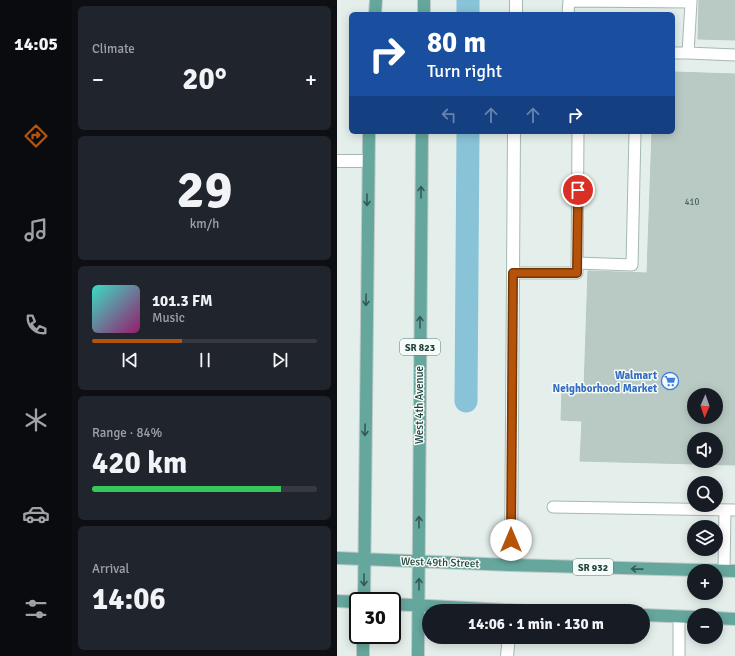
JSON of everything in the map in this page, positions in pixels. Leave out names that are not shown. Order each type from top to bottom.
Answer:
[{"type":"main road","points":[[375,12],[376,0]]},
{"type":"main road","points":[[424,0],[424,12]]},
{"type":"main road","points":[[363,592],[369,134]]},
{"type":"main road","name":"West 4th Avenue","points":[[419,606],[422,134]]},
{"type":"main road","name":"West 49th Street","points":[[337,558],[511,565],[730,571]]},
{"type":"main road","points":[[337,601],[349,602]]},
{"type":"main road","points":[[401,605],[422,606]]},
{"type":"main road","name":"SR 823","points":[[418,656],[419,606]]},
{"type":"main road","points":[[650,615],[687,617]]},
{"type":"main road","points":[[723,618],[735,619]]},
{"type":"main road","points":[[363,644],[363,656]]},
{"type":"street","points":[[515,12],[516,0]]},
{"type":"street","points":[[511,565],[515,134]]},
{"type":"street","points":[[337,161],[368,161]]},
{"type":"street","points":[[507,656],[508,644]]},
{"type":"lane","points":[[568,12],[569,0],[691,1],[688,53]]},
{"type":"lane","points":[[675,53],[735,55]]},
{"type":"lane","points":[[513,273],[577,273],[578,134]]},
{"type":"lane","points":[[577,263],[632,265],[635,134]]},
{"type":"lane","points":[[553,507],[730,510],[730,571]]},
{"type":"lane","points":[[679,616],[679,656]]},
{"type":"building","points":[[699,0],[735,0],[735,40],[698,39]]},
{"type":"building","points":[[675,72],[735,74],[735,465],[723,465],[723,432],[687,432],[687,464],[580,461],[582,421],[561,420],[562,389],[584,390],[588,271],[647,273],[652,134],[675,134]]},
{"type":"waterway","points":[[468,0],[468,12]]},
{"type":"waterway","points":[[466,401],[468,134]]},
{"type":"place","name":"Walmart Neighborhood Market","points":[[670,381]]},
{"type":"route","points":[[511,540],[513,273],[577,273],[578,190]]}]
